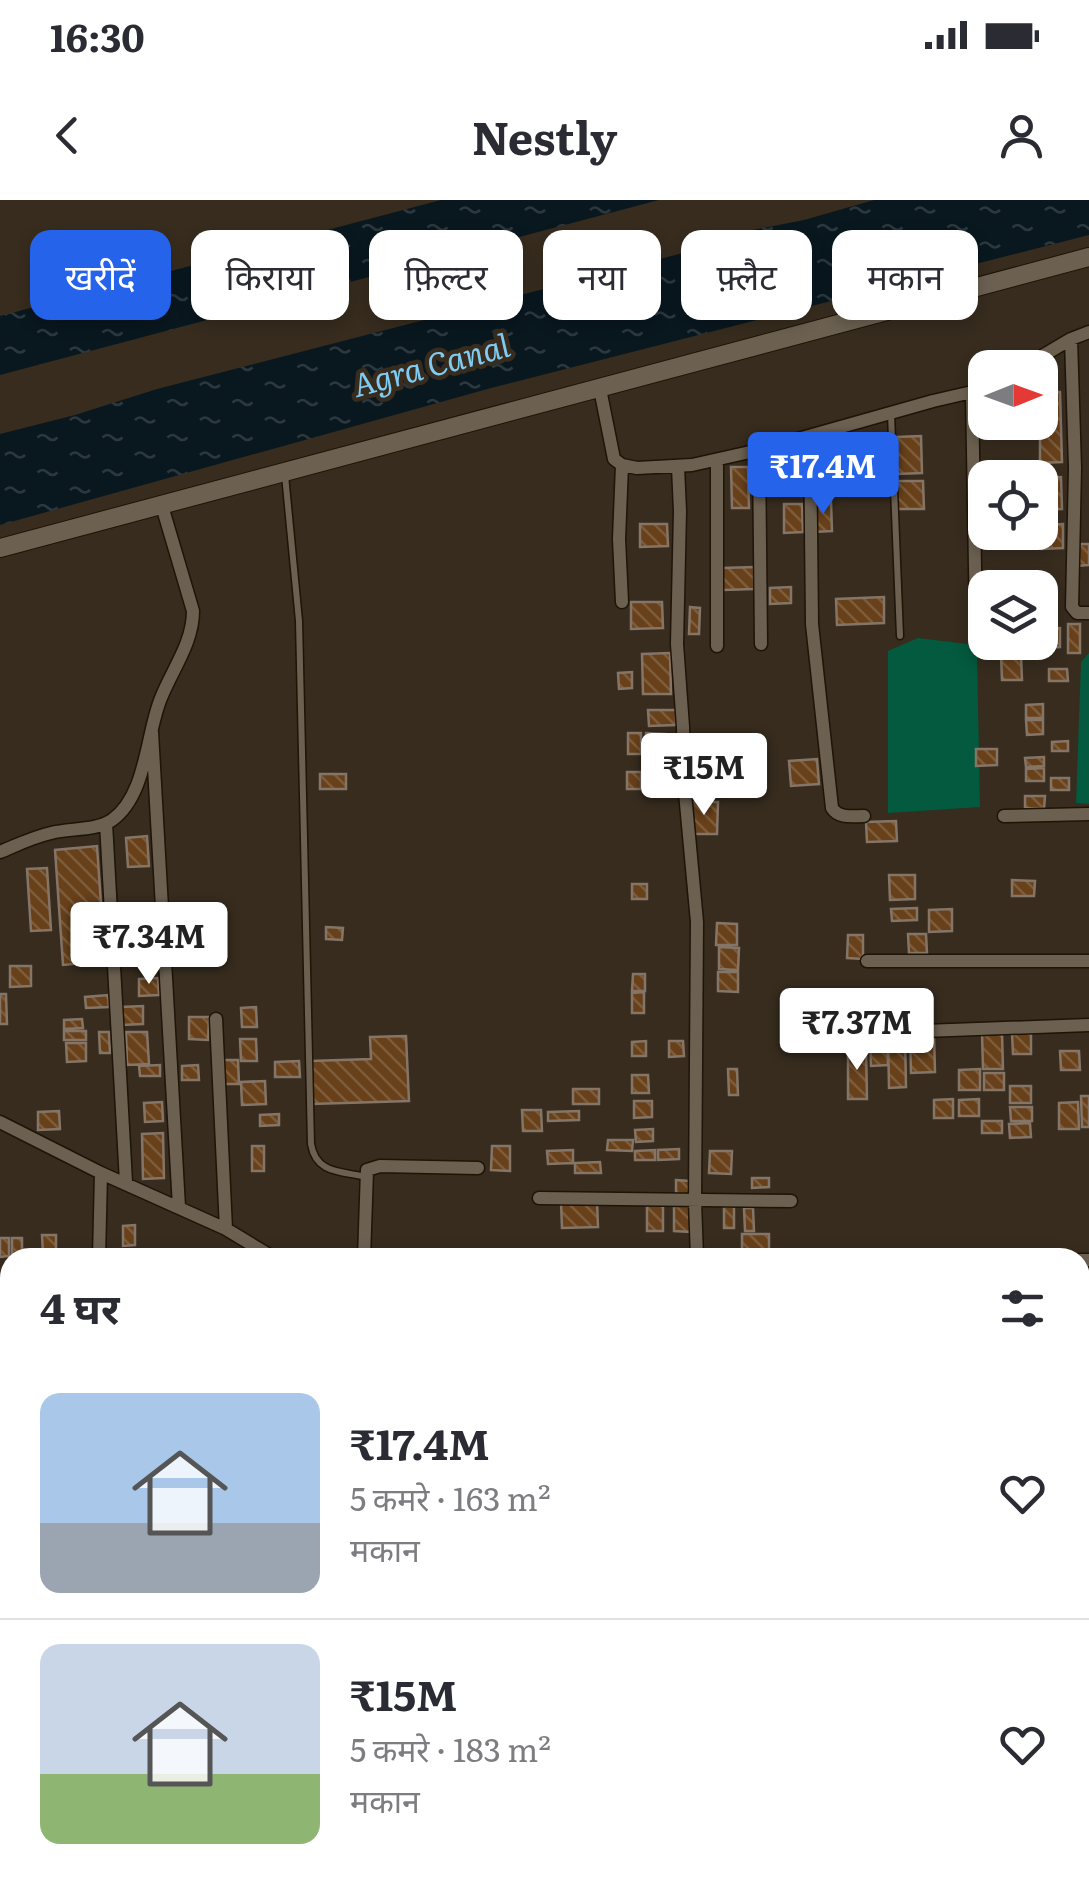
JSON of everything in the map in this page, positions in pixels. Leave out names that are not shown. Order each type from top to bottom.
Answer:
[{"type":"street","points":[[0,548],[1089,256]]},
{"type":"street","points":[[1052,350],[1089,332]]},
{"type":"street","points":[[1071,339],[1082,468],[1072,607],[1077,613],[1089,613]]},
{"type":"street","points":[[600,389],[614,459],[622,466],[637,468],[678,467],[716,460],[968,393]]},
{"type":"street","points":[[810,436],[812,624],[832,808],[838,815],[864,816]]},
{"type":"street","points":[[977,570],[978,440]]},
{"type":"street","points":[[759,450],[762,644]]},
{"type":"street","points":[[716,460],[716,646]]},
{"type":"street","points":[[622,466],[618,539],[622,602]]},
{"type":"street","points":[[678,467],[677,644],[696,922],[697,1248]]},
{"type":"street","points":[[0,852],[54,832],[106,824],[136,786],[159,703],[193,623],[193,611],[162,506]]},
{"type":"street","points":[[152,732],[179,1207]]},
{"type":"street","points":[[1004,816],[1089,814]]},
{"type":"street","points":[[106,824],[126,1182]]},
{"type":"street","points":[[868,961],[1089,961]]},
{"type":"street","points":[[216,1020],[226,1229]]},
{"type":"street","points":[[870,1032],[1089,1025]]},
{"type":"street","points":[[0,1122],[226,1229],[257,1248]]},
{"type":"street","points":[[364,1248],[367,1170],[380,1166],[478,1168]]},
{"type":"street","points":[[99,1248],[102,1172]]},
{"type":"street","points":[[539,1198],[791,1201]]},
{"type":"lane","points":[[890,413],[900,636]]},
{"type":"lane","points":[[284,473],[300,621],[311,1144],[314,1157],[323,1167],[366,1177]]},
{"type":"green space","points":[[918,638],[967,644],[968,660],[977,660],[980,807],[888,813],[888,651]]},
{"type":"green space","points":[[1089,653],[1089,804],[1076,803],[1081,662]]},
{"type":"water","points":[[441,200],[659,200],[523,236],[523,230],[369,230],[369,277],[349,282],[349,230],[327,230]]},
{"type":"water","points":[[874,200],[1089,200],[1089,235],[978,263],[978,230],[832,230],[832,301],[812,306],[812,230],[752,230]]},
{"type":"water","name":"Agra Canal","points":[[681,253],[681,320],[757,320],[491,388],[0,525],[0,434],[424,320],[523,320],[523,294],[543,289],[543,320],[661,320],[661,259]]},
{"type":"water","points":[[191,266],[191,320],[207,320],[0,375],[0,316],[30,308],[30,320],[171,320],[171,271]]},
{"type":"building","points":[[1060,392],[1062,462],[1040,460],[1040,440],[1058,440]]},
{"type":"building","points":[[921,436],[922,473],[897,474],[896,437]]},
{"type":"building","points":[[833,445],[861,445],[862,485],[834,486]]},
{"type":"building","points":[[801,449],[802,489],[780,490],[779,450]]},
{"type":"building","points":[[731,467],[748,467],[749,508],[732,508]]},
{"type":"building","points":[[1061,477],[1062,509],[1058,509]]},
{"type":"building","points":[[896,481],[923,481],[924,509],[897,509]]},
{"type":"building","points":[[831,501],[832,531],[814,532],[813,502]]},
{"type":"building","points":[[784,504],[802,504],[803,532],[784,533]]},
{"type":"building","points":[[640,524],[667,524],[668,546],[640,547]]},
{"type":"building","points":[[1058,524],[1063,524],[1063,548],[1058,548]]},
{"type":"building","points":[[1077,544],[1089,544],[1089,565],[1077,566]]},
{"type":"building","points":[[754,567],[754,589],[723,590],[722,568]]},
{"type":"building","points":[[791,587],[791,603],[770,604],[770,588]]},
{"type":"building","points":[[884,597],[884,623],[837,625],[836,599]]},
{"type":"building","points":[[631,602],[662,602],[663,628],[631,629]]},
{"type":"building","points":[[690,607],[700,608],[699,634],[689,634]]},
{"type":"building","points":[[1068,624],[1080,624],[1080,653],[1068,653]]},
{"type":"building","points":[[670,653],[671,694],[643,694],[642,654]]},
{"type":"building","points":[[1001,660],[1021,660],[1022,680],[1002,680]]},
{"type":"building","points":[[1049,669],[1067,669],[1068,681],[1049,681]]},
{"type":"building","points":[[632,672],[632,688],[619,689],[618,673]]},
{"type":"building","points":[[1043,704],[1043,718],[1026,718],[1026,705]]},
{"type":"building","points":[[648,710],[676,710],[676,725],[649,726]]},
{"type":"building","points":[[1026,720],[1043,720],[1043,734],[1027,735]]},
{"type":"building","points":[[628,733],[641,733],[641,754],[628,754]]},
{"type":"building","points":[[646,733],[665,734],[665,760],[645,759]]},
{"type":"building","points":[[1068,741],[1068,751],[1052,751],[1052,742]]},
{"type":"building","points":[[755,742],[756,765],[726,766],[725,743]]},
{"type":"building","points":[[976,749],[997,749],[997,765],[976,766]]},
{"type":"building","points":[[1044,757],[1044,766],[1026,767],[1025,758]]},
{"type":"building","points":[[817,759],[819,784],[791,786],[789,761]]},
{"type":"building","points":[[1044,768],[1044,781],[1026,781],[1026,769]]},
{"type":"building","points":[[627,772],[641,772],[641,789],[627,789]]},
{"type":"building","points":[[320,774],[346,774],[346,789],[320,789]]},
{"type":"building","points":[[1051,778],[1069,778],[1069,790],[1051,790]]},
{"type":"building","points":[[1025,796],[1045,796],[1044,809],[1025,808]]},
{"type":"building","points":[[690,802],[718,802],[717,834],[689,834]]},
{"type":"building","points":[[896,821],[897,841],[867,842],[866,822]]},
{"type":"building","points":[[147,836],[149,866],[128,867],[126,838]]},
{"type":"building","points":[[97,846],[105,961],[63,965],[55,850]]},
{"type":"building","points":[[47,868],[51,930],[31,931],[27,869]]},
{"type":"building","points":[[889,875],[915,875],[915,899],[890,900]]},
{"type":"building","points":[[1012,880],[1035,881],[1034,896],[1012,896]]},
{"type":"building","points":[[632,884],[647,884],[647,899],[632,899]]},
{"type":"building","points":[[917,908],[917,920],[892,921],[891,909]]},
{"type":"building","points":[[952,909],[952,931],[929,932],[929,910]]},
{"type":"building","points":[[717,923],[737,924],[737,945],[716,945]]},
{"type":"building","points":[[326,927],[343,928],[342,940],[326,939]]},
{"type":"building","points":[[908,934],[926,934],[927,953],[909,953]]},
{"type":"building","points":[[848,935],[863,935],[863,959],[847,958]]},
{"type":"building","points":[[719,947],[739,948],[738,970],[719,969]]},
{"type":"building","points":[[10,966],[31,966],[31,986],[10,987]]},
{"type":"building","points":[[718,972],[738,972],[738,992],[718,991]]},
{"type":"building","points":[[633,974],[645,974],[645,991],[632,991]]},
{"type":"building","points":[[158,978],[159,995],[139,996],[139,979]]},
{"type":"building","points":[[644,992],[644,1013],[632,1013],[632,993]]},
{"type":"building","points":[[0,994],[6,994],[7,1024],[0,1024]]},
{"type":"building","points":[[108,995],[109,1007],[86,1008],[85,997]]},
{"type":"building","points":[[900,997],[911,997],[912,1024],[901,1024]]},
{"type":"building","points":[[143,1006],[143,1024],[122,1025],[121,1007]]},
{"type":"building","points":[[256,1007],[257,1027],[242,1027],[241,1008]]},
{"type":"building","points":[[189,1017],[209,1017],[208,1040],[189,1039]]},
{"type":"building","points":[[82,1019],[83,1028],[64,1029],[64,1020]]},
{"type":"building","points":[[64,1031],[86,1031],[86,1040],[64,1040]]},
{"type":"building","points":[[99,1032],[109,1032],[110,1053],[100,1053]]},
{"type":"building","points":[[126,1032],[147,1032],[149,1064],[127,1065]]},
{"type":"building","points":[[1002,1032],[1003,1069],[983,1069],[982,1033]]},
{"type":"building","points":[[1012,1033],[1031,1033],[1031,1054],[1013,1054]]},
{"type":"building","points":[[910,1034],[934,1034],[935,1072],[911,1073]]},
{"type":"building","points":[[888,1035],[905,1035],[906,1087],[889,1088]]},
{"type":"building","points":[[406,1036],[409,1101],[312,1104],[311,1061],[371,1059],[370,1037]]},
{"type":"building","points":[[870,1036],[887,1036],[888,1065],[871,1066]]},
{"type":"building","points":[[240,1039],[256,1039],[257,1061],[241,1061]]},
{"type":"building","points":[[646,1041],[646,1056],[632,1056],[632,1042]]},
{"type":"building","points":[[669,1041],[683,1041],[684,1056],[669,1057]]},
{"type":"building","points":[[66,1043],[86,1043],[86,1061],[67,1062]]},
{"type":"building","points":[[848,1047],[866,1047],[867,1099],[848,1099]]},
{"type":"building","points":[[1060,1051],[1079,1051],[1080,1070],[1061,1070]]},
{"type":"building","points":[[220,1060],[238,1060],[239,1084],[220,1084]]},
{"type":"building","points":[[299,1061],[300,1077],[275,1077],[275,1062]]},
{"type":"building","points":[[160,1065],[160,1076],[140,1076],[139,1066]]},
{"type":"building","points":[[198,1065],[199,1080],[182,1080],[182,1066]]},
{"type":"building","points":[[728,1069],[737,1069],[738,1095],[729,1095]]},
{"type":"building","points":[[980,1069],[980,1090],[959,1090],[959,1070]]},
{"type":"building","points":[[984,1073],[1004,1073],[1004,1090],[984,1090]]},
{"type":"building","points":[[632,1075],[648,1075],[649,1093],[632,1093]]},
{"type":"building","points":[[265,1081],[266,1104],[242,1105],[241,1082]]},
{"type":"building","points":[[1010,1086],[1031,1086],[1031,1103],[1010,1103]]},
{"type":"building","points":[[573,1089],[599,1089],[599,1104],[573,1104]]},
{"type":"building","points":[[1081,1096],[1089,1096],[1089,1127],[1082,1127]]},
{"type":"building","points":[[953,1099],[953,1118],[934,1118],[934,1100]]},
{"type":"building","points":[[979,1099],[979,1116],[959,1116],[959,1100]]},
{"type":"building","points":[[634,1101],[652,1101],[652,1117],[634,1118]]},
{"type":"building","points":[[162,1102],[163,1121],[145,1122],[144,1103]]},
{"type":"building","points":[[1078,1102],[1079,1129],[1059,1129],[1059,1103]]},
{"type":"building","points":[[1010,1107],[1032,1107],[1032,1121],[1011,1121]]},
{"type":"building","points":[[522,1110],[541,1110],[542,1131],[523,1131]]},
{"type":"building","points":[[59,1111],[60,1129],[38,1130],[38,1112]]},
{"type":"building","points":[[579,1111],[579,1120],[548,1121],[548,1112]]},
{"type":"building","points":[[279,1114],[279,1125],[260,1126],[260,1115]]},
{"type":"building","points":[[982,1121],[1002,1121],[1002,1133],[982,1133]]},
{"type":"building","points":[[1030,1123],[1031,1137],[1010,1138],[1009,1124]]},
{"type":"building","points":[[653,1129],[653,1141],[636,1142],[635,1130]]},
{"type":"building","points":[[163,1133],[164,1178],[143,1179],[142,1134]]},
{"type":"building","points":[[608,1140],[633,1140],[632,1151],[607,1150]]},
{"type":"building","points":[[252,1146],[264,1146],[264,1171],[252,1171]]},
{"type":"building","points":[[492,1146],[510,1146],[510,1171],[491,1170]]},
{"type":"building","points":[[679,1149],[679,1159],[658,1160],[658,1150]]},
{"type":"building","points":[[573,1150],[573,1163],[548,1164],[547,1151]]},
{"type":"building","points":[[655,1150],[655,1160],[635,1160],[635,1151]]},
{"type":"building","points":[[710,1151],[732,1151],[731,1174],[709,1173]]},
{"type":"building","points":[[600,1162],[601,1173],[575,1173],[575,1163]]},
{"type":"building","points":[[752,1178],[769,1178],[769,1187],[752,1188]]},
{"type":"building","points":[[676,1180],[689,1181],[689,1199],[676,1199]]},
{"type":"building","points":[[597,1201],[598,1227],[562,1228],[561,1202]]},
{"type":"building","points":[[674,1204],[691,1204],[690,1232],[674,1231]]},
{"type":"building","points":[[647,1205],[663,1205],[663,1231],[647,1231]]},
{"type":"building","points":[[734,1206],[734,1228],[724,1228],[724,1207]]},
{"type":"building","points":[[744,1208],[753,1208],[754,1231],[745,1231]]},
{"type":"building","points":[[135,1225],[135,1245],[123,1246],[123,1226]]},
{"type":"building","points":[[742,1234],[769,1234],[769,1248],[742,1248]]},
{"type":"building","points":[[42,1235],[56,1235],[56,1248],[43,1248]]},
{"type":"building","points":[[0,1238],[9,1238],[9,1248],[0,1248]]},
{"type":"building","points":[[12,1238],[22,1238],[22,1248],[12,1248]]}]
